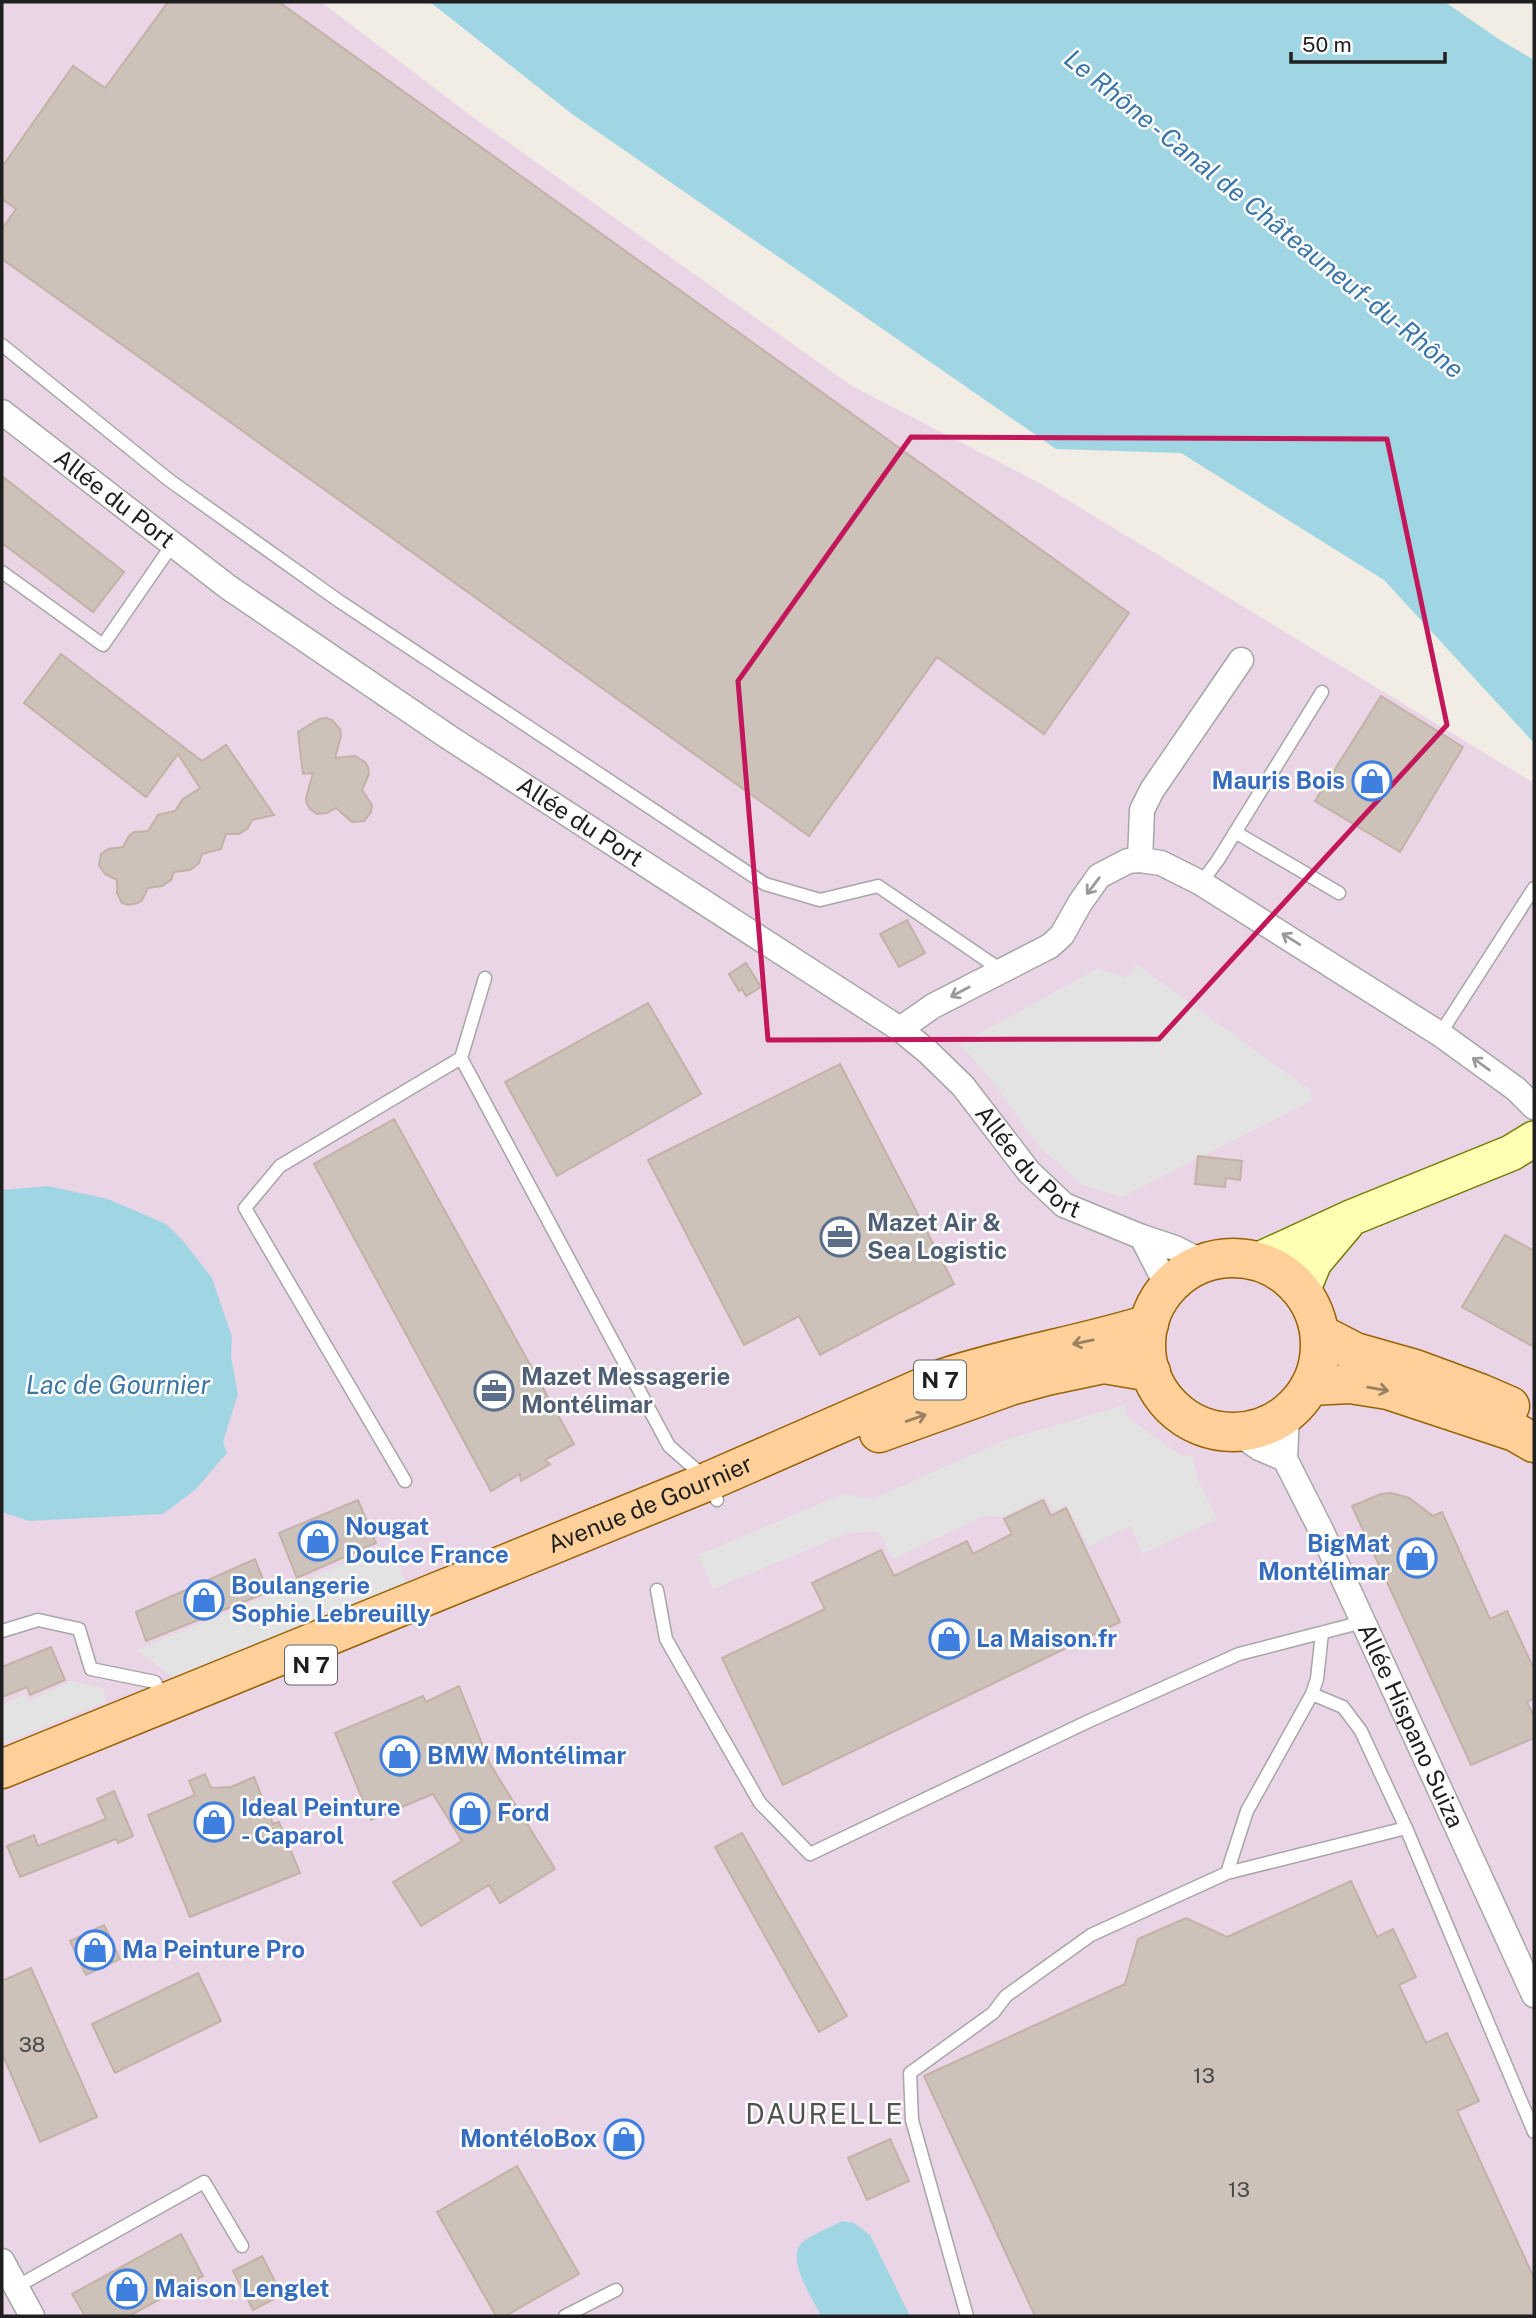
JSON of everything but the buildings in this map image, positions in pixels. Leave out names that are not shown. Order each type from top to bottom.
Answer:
[{"type":"main road","points":[[1234,1258],[1257,1261],[1288,1277],[1312,1308],[1320,1334],[1317,1369],[1298,1399],[1267,1425],[1236,1432],[1205,1427],[1177,1411],[1157,1387],[1147,1356],[1149,1324],[1157,1303],[1170,1286],[1186,1272],[1205,1263],[1234,1258]]},
{"type":"main road","name":"Avenue de Gournier","points":[[2,1790],[713,1491],[944,1378],[1149,1324]]},
{"type":"main road","points":[[1320,1334],[1355,1352],[1480,1392],[1534,1418]]},
{"type":"main road","name":"Avenue de Gournier","points":[[2,1769],[713,1491],[893,1426],[1010,1386],[1104,1364],[1151,1372]]},
{"type":"main road","points":[[1298,1399],[1350,1384],[1388,1390],[1515,1432],[1534,1443]]},
{"type":"street","name":"Allée du Port","points":[[2,412],[228,587],[450,738],[900,1029],[928,1052],[974,1098],[1029,1172],[1064,1205],[1175,1248],[1205,1263]]},
{"type":"street","points":[[1140,860],[1142,810],[1152,790],[1241,660]]},
{"type":"street","points":[[900,1029],[933,1006],[1050,946],[1062,935],[1080,903],[1100,876],[1128,862],[1140,860],[1161,863],[1201,883],[1440,1034],[1516,1089],[1534,1107]]},
{"type":"street","points":[[1257,1261],[1353,1217],[1511,1153],[1534,1139]]},
{"type":"street","points":[[1302,1292],[1314,1262],[1353,1217]]},
{"type":"street","points":[[1142,1237],[1170,1286]]},
{"type":"street","name":"Allée Hispano Suiza","points":[[1298,1399],[1285,1459],[1315,1518],[1534,1995]]},
{"type":"street","points":[[1236,1432],[1259,1448],[1285,1459]]},
{"type":"street","points":[[2,2261],[32,2316]]},
{"type":"lane","points":[[2,345],[169,480],[328,593],[765,884],[820,900],[878,886],[1001,970]]},
{"type":"lane","points":[[2,572],[103,645],[172,545]]},
{"type":"lane","points":[[1201,883],[1322,692]]},
{"type":"lane","points":[[1235,832],[1339,893]]},
{"type":"lane","points":[[1440,1034],[1534,888]]},
{"type":"lane","points":[[405,1481],[245,1208],[280,1166],[461,1058],[485,978]]},
{"type":"lane","points":[[461,1058],[669,1446],[713,1491]]},
{"type":"lane","points":[[657,1590],[666,1639],[760,1803],[810,1854],[1089,1721],[1239,1654],[1363,1622]]},
{"type":"lane","points":[[2,1631],[38,1620],[79,1629],[91,1669],[155,1682],[166,1706]]},
{"type":"lane","points":[[1227,1873],[1247,1811],[1312,1694],[1317,1679],[1322,1633]]},
{"type":"lane","points":[[1312,1694],[1343,1707],[1361,1731],[1406,1828],[1534,2132]]},
{"type":"lane","points":[[967,2316],[912,2120],[910,2073],[993,2013],[1006,1996],[1091,1935],[1227,1873],[1406,1828]]},
{"type":"lane","points":[[16,2287],[204,2182],[242,2246]]},
{"type":"lane","points":[[565,2316],[616,2290]]},
{"type":"highlighted area","points":[[911,437],[1387,439],[1447,725],[1159,1039],[768,1040],[738,681]]},
{"type":"shaded area","points":[[2,2],[321,2],[478,121],[852,386],[1041,484],[1534,783],[1534,2316],[2,2316]]},
{"type":"shaded area","points":[[1136,964],[1310,1090],[1313,1100],[1122,1197],[1083,1185],[1039,1147],[990,1078],[960,1044],[1098,968],[1126,978]]},
{"type":"shaded area","points":[[1125,1405],[1126,1416],[1182,1456],[1192,1456],[1198,1480],[1217,1519],[1143,1554],[1130,1526],[1089,1546],[1066,1505],[1053,1511],[1045,1496],[1002,1517],[984,1516],[893,1559],[878,1531],[846,1534],[713,1589],[698,1555],[843,1494],[872,1499],[1008,1439]]},
{"type":"shaded area","points":[[390,1545],[406,1583],[174,1678],[137,1650]]},
{"type":"shaded area","points":[[71,1681],[103,1688],[106,1702],[2,1744],[2,1704],[25,1694],[29,1701]]},
{"type":"water","name":"Le Rhône - Canal de Châteauneuf-du-Rhône","points":[[430,2],[1445,2],[1534,60],[1534,743],[1384,580],[1181,453],[1056,449],[572,114]]},
{"type":"water","name":"Lac de Gournier","points":[[48,1186],[108,1199],[166,1224],[212,1278],[232,1337],[231,1357],[238,1394],[223,1442],[227,1453],[196,1489],[163,1514],[29,1521],[2,1512],[2,1190]]},
{"type":"water","points":[[842,2221],[854,2223],[870,2235],[910,2316],[821,2316],[798,2268],[798,2249],[807,2239]]},
{"type":"place","name":"Mauris Bois","points":[[1372,781]]},
{"type":"place","name":"Mazet Air & Sea Logistic","points":[[840,1237]]},
{"type":"place","name":"Mazet Messagerie Montélimar","points":[[494,1391]]},
{"type":"place","name":"Nougat Doulce France","points":[[318,1541]]},
{"type":"place","name":"BigMat Montélimar","points":[[1417,1558]]},
{"type":"place","name":"Boulangerie Sophie Lebreuilly","points":[[204,1600]]},
{"type":"place","name":"La Maison.fr","points":[[949,1639]]},
{"type":"place","name":"BMW Montélimar","points":[[400,1756]]},
{"type":"place","name":"Ford","points":[[470,1813]]},
{"type":"place","name":"Ideal Peinture - Caparol","points":[[214,1822]]},
{"type":"place","name":"Ma Peinture Pro","points":[[95,1950]]},
{"type":"place","name":"MontéloBox","points":[[624,2139]]},
{"type":"place","name":"Maison Lenglet","points":[[127,2289]]},
{"type":"district","name":"DAURELLE","points":[[825,2114]]}]
